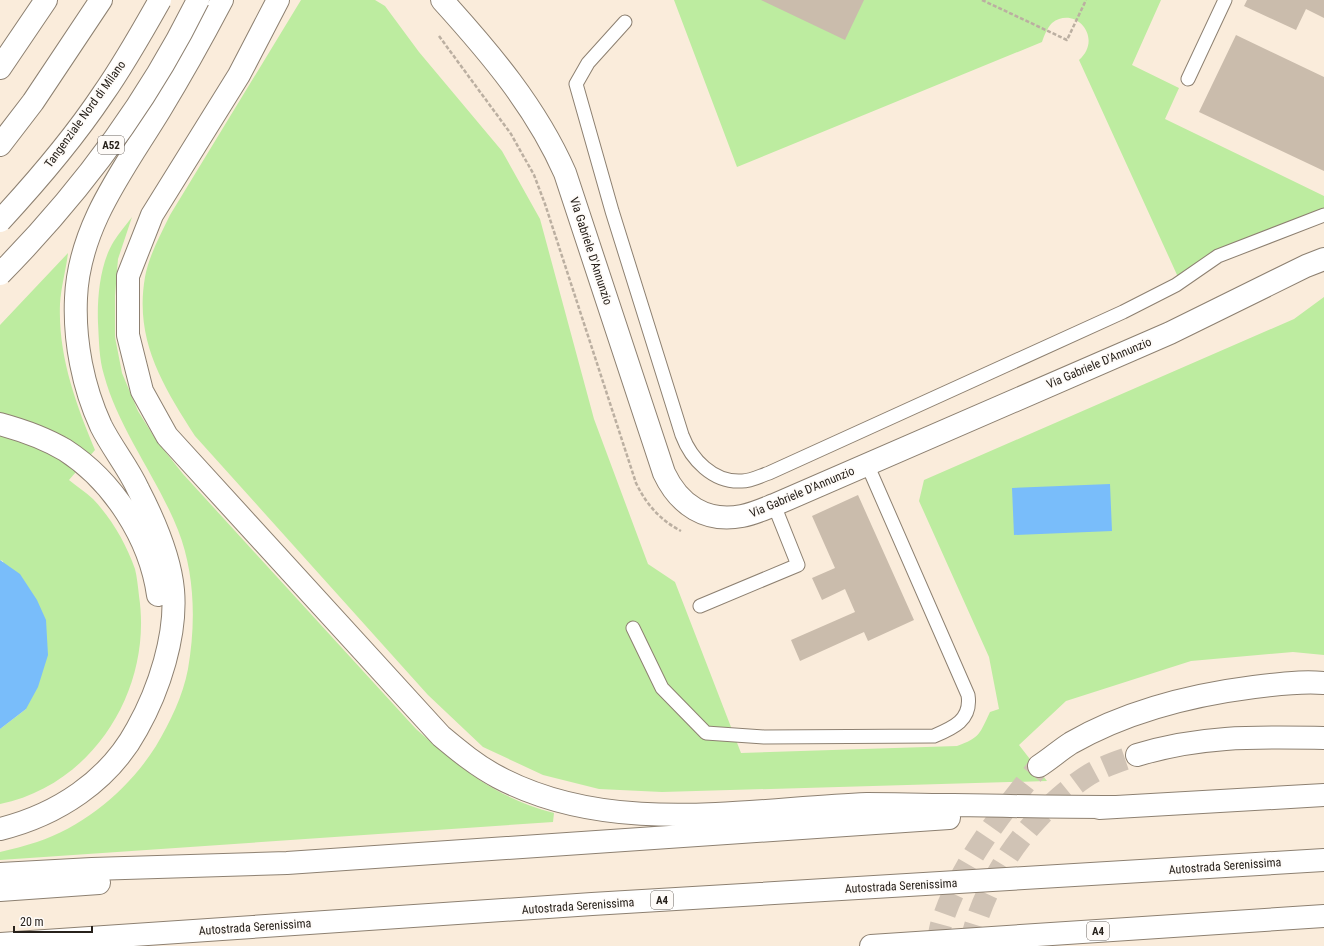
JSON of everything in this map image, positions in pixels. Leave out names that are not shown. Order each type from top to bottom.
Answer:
[{"type":"main road","points":[[4,63],[46,0]]},
{"type":"main road","points":[[0,145],[34,102],[101,0]]},
{"type":"main road","name":"Tangenziale Nord di Milano","points":[[0,221],[34,184],[103,94],[160,0]]},
{"type":"main road","name":"A52","points":[[0,274],[65,204],[103,156],[159,74],[198,0]]},
{"type":"main road","points":[[0,829],[23,823],[54,809],[78,795],[115,762],[131,740],[148,709],[163,667],[174,611],[173,587],[158,535],[148,508],[137,486],[101,426],[82,371],[76,323],[76,297],[80,266],[87,238],[103,203],[116,179],[187,66],[222,0]]},
{"type":"main road","points":[[278,0],[239,75],[152,215],[128,276],[128,335],[142,391],[166,436],[441,736],[469,758],[497,776],[528,791],[562,801],[603,810],[637,814],[679,815],[868,804],[1113,808]]},
{"type":"main road","name":"Via Gabriele D'Annunzio","points":[[442,0],[475,37],[521,94],[553,145],[565,173],[664,473],[670,486],[687,505],[711,516],[721,518],[744,516],[774,505],[1170,333],[1306,266],[1324,259]]},
{"type":"main road","points":[[0,424],[43,438],[65,450],[84,464],[106,485],[120,503],[134,527],[152,568],[162,619],[163,667]]},
{"type":"main road","points":[[1039,766],[1070,744],[1095,731],[1128,716],[1173,702],[1224,690],[1272,684],[1324,684]]},
{"type":"main road","points":[[1138,756],[1163,747],[1190,742],[1250,737],[1324,738]]},
{"type":"main road","points":[[0,890],[92,884],[287,863],[1324,795]]},
{"type":"main road","name":"Autostrada Serenissima","points":[[0,944],[569,906],[1324,860]]},
{"type":"main road","points":[[0,874],[92,868],[287,863]]},
{"type":"main road","name":"A4","points":[[871,946],[1324,916]]},
{"type":"lane","points":[[1188,80],[1225,0]]},
{"type":"lane","points":[[625,22],[588,63],[576,84],[612,211],[687,448],[704,468],[730,480],[743,481],[769,473],[1122,312],[1176,285],[1218,256],[1324,215]]},
{"type":"lane","points":[[633,628],[662,688],[706,733],[764,737],[934,736],[954,727],[962,720],[968,711],[968,695],[867,464]]},
{"type":"lane","points":[[700,606],[798,565],[774,505]]},
{"type":"path","points":[[982,0],[1066,40],[1086,0]]},
{"type":"path","points":[[438,35],[463,70],[503,120],[527,161],[545,204],[636,483],[645,500],[657,515],[672,527],[686,533]]},
{"type":"green space","points":[[301,0],[375,0],[385,6],[419,52],[502,151],[540,219],[594,419],[648,564],[675,582],[741,753],[957,746],[975,737],[981,730],[990,712],[999,709],[989,657],[919,501],[924,480],[1294,319],[1324,297],[1324,655],[1293,652],[1191,661],[1066,701],[1019,745],[1047,781],[662,792],[599,789],[543,775],[483,747],[428,695],[195,436],[162,380],[148,342],[144,321],[143,300],[145,277],[149,261],[156,245],[170,215]]},
{"type":"green space","points":[[674,0],[1161,0],[1132,65],[1179,88],[1165,119],[1324,196],[1324,211],[1178,277],[1079,60],[1086,51],[1089,42],[1088,34],[1084,26],[1069,18],[1061,19],[1052,23],[1042,42],[737,167]]},
{"type":"green space","points":[[132,217],[118,259],[115,296],[115,337],[122,373],[138,411],[156,440],[183,474],[416,729],[464,769],[496,790],[514,799],[554,813],[553,822],[0,860],[0,852],[37,842],[55,835],[89,816],[119,791],[133,777],[156,746],[171,718],[186,679],[191,652],[193,616],[191,581],[184,546],[170,511],[128,434],[110,395],[102,369],[100,356],[98,303],[100,281],[109,250],[120,232]]},
{"type":"green space","points":[[68,253],[60,304],[62,342],[65,361],[75,397],[95,450],[69,480],[90,496],[100,506],[123,540],[135,569],[139,596],[141,631],[136,665],[126,697],[110,727],[89,754],[63,776],[34,793],[0,804],[0,729],[26,709],[3,561],[0,560],[0,325]]},
{"type":"water","points":[[1110,484],[1112,531],[1014,535],[1012,488]]},
{"type":"water","points":[[0,560],[20,574],[37,600],[46,620],[48,655],[38,687],[26,709],[0,729]]},
{"type":"building","points":[[761,0],[864,0],[845,40]]},
{"type":"building","points":[[1247,0],[1324,0],[1324,18],[1306,9],[1296,30],[1244,6]]},
{"type":"building","points":[[1236,35],[1324,77],[1324,171],[1199,112]]},
{"type":"building","points":[[858,495],[914,620],[868,641],[864,632],[800,661],[791,640],[855,612],[845,589],[822,600],[812,578],[835,568],[812,516]]},
{"type":"tunnel","points":[[970,946],[976,921],[997,874],[1027,830],[1064,793],[1084,778],[1103,767],[1137,755]]},
{"type":"tunnel","points":[[937,946],[943,919],[952,895],[962,875],[985,837],[1039,766]]}]
